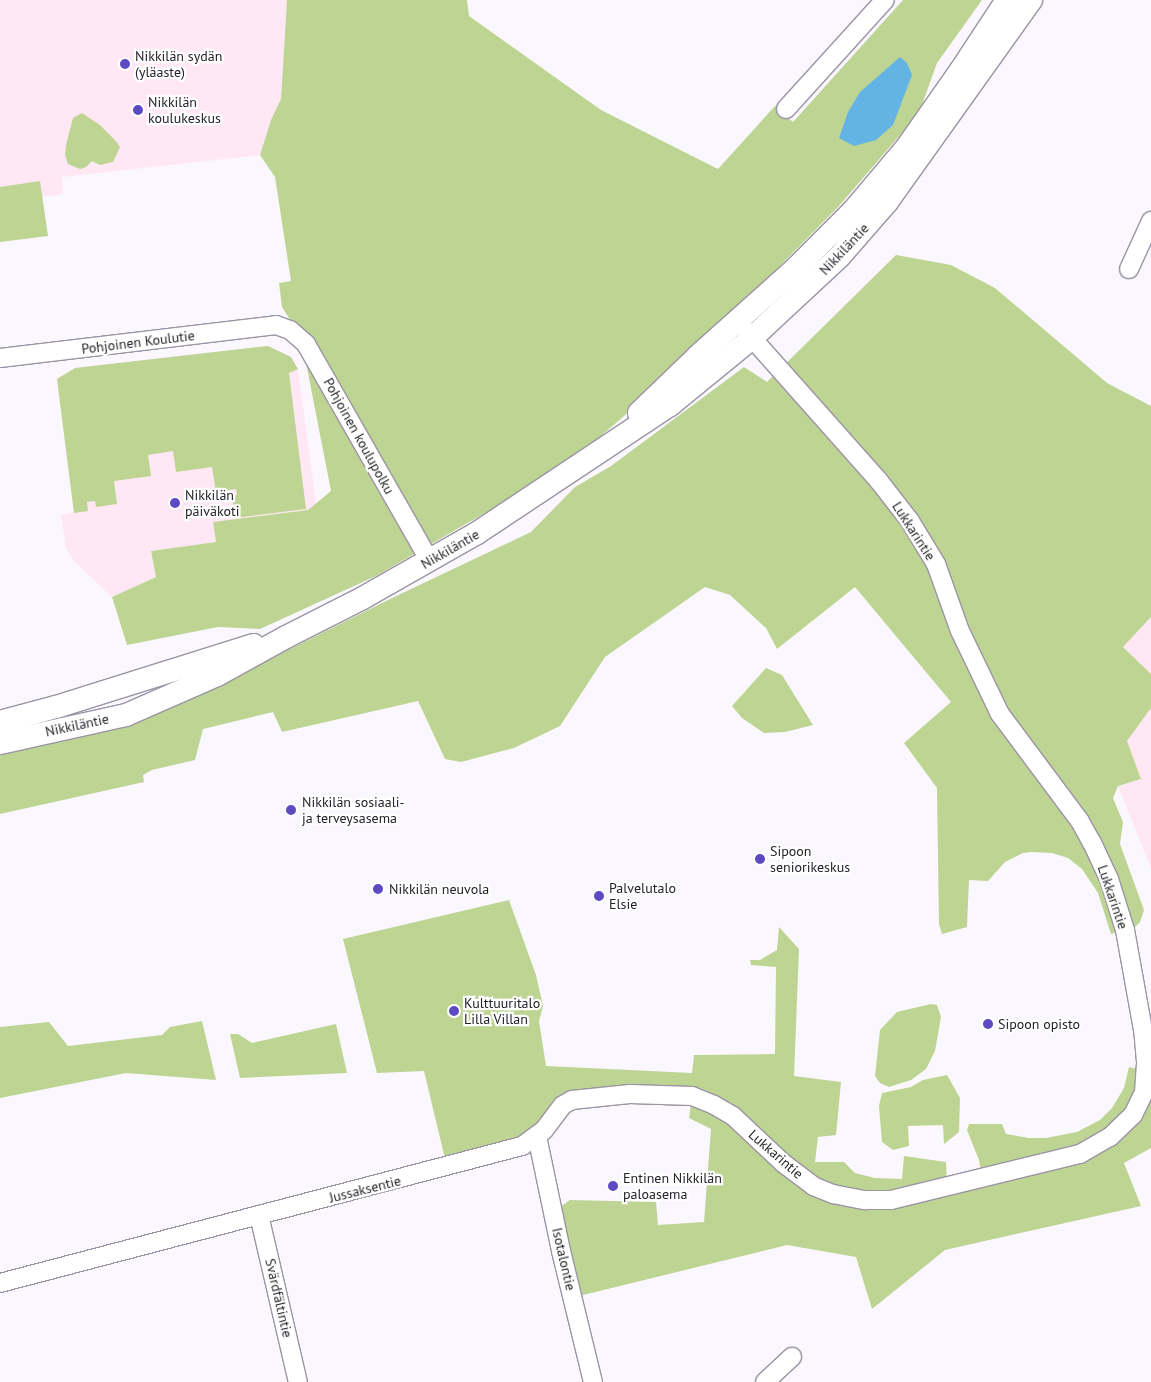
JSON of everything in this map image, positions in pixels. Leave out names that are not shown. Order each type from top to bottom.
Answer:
[{"type":"street","points":[[786,109],[885,0]]},
{"type":"street","name":"Nikkiläntie","points":[[745,330],[853,211],[907,147],[962,70],[1007,0]]},
{"type":"street","name":"Nikkiläntie","points":[[0,743],[126,715],[217,675],[286,636],[360,600],[430,561],[477,533],[605,446],[698,356],[745,330],[839,257],[887,202],[1031,0]]},
{"type":"street","points":[[1129,269],[1151,221]]},
{"type":"street","name":"Pohjoinen Koulutie","points":[[0,358],[276,325]]},
{"type":"street","name":"Pohjoinen koulupolku","points":[[276,325],[290,330],[306,344],[430,561]]},
{"type":"street","name":"Lukkarintie","points":[[714,1105],[733,1116],[783,1163],[813,1186],[833,1194],[865,1200],[891,1200],[1056,1160],[1092,1149],[1120,1130],[1134,1115],[1144,1092],[1146,1062],[1143,1030],[1125,930],[1109,879],[1079,820],[1000,714],[960,631],[936,564],[910,521],[879,481],[745,330]]},
{"type":"street","name":"Nikkiläntie","points":[[0,722],[169,673],[224,653],[286,636]]},
{"type":"street","name":"Jussaksentie","points":[[0,1283],[522,1146],[537,1136],[563,1105],[572,1100],[630,1094],[677,1094],[692,1096],[714,1105]]},
{"type":"street","name":"Isotalontie","points":[[537,1136],[561,1251],[593,1382]]},
{"type":"street","name":"Svärdfältintie","points":[[259,1215],[298,1382]]},
{"type":"street","points":[[766,1382],[792,1357]]},
{"type":"shaded area","name":"Nikkilän koulukeskus","points":[[0,0],[287,0],[281,99],[271,120],[260,155],[62,177],[63,194],[0,203]]},
{"type":"shaded area","points":[[268,346],[291,357],[298,369],[316,503],[308,510],[213,522],[216,542],[151,551],[156,577],[112,597],[74,561],[66,548],[61,515],[74,512],[57,379],[75,368]]},
{"type":"shaded area","points":[[1151,617],[1151,674],[1123,647]]},
{"type":"shaded area","points":[[1151,708],[1151,868],[1118,786],[1140,779],[1126,741]]},
{"type":"green space","points":[[287,0],[467,0],[469,16],[601,110],[718,169],[775,106],[793,122],[903,0],[982,0],[937,63],[919,113],[839,206],[753,293],[623,417],[588,447],[497,506],[376,576],[260,629],[218,627],[127,645],[112,597],[156,577],[151,551],[216,542],[213,522],[308,510],[331,491],[301,337],[282,307],[279,283],[291,281],[275,177],[260,155],[271,120],[281,99]]},
{"type":"green space","points":[[82,113],[100,125],[120,147],[113,162],[100,165],[92,161],[86,167],[80,169],[68,164],[65,155],[66,145],[73,118]]},
{"type":"green space","points":[[40,181],[48,236],[0,242],[0,187]]},
{"type":"green space","points":[[896,255],[951,265],[995,288],[1107,383],[1151,406],[1151,617],[1123,647],[1151,674],[1151,708],[1127,741],[1141,779],[1118,786],[1113,798],[1123,822],[1120,844],[1144,910],[1140,922],[1135,927],[1111,934],[1098,893],[1082,869],[1068,858],[1052,853],[1031,852],[1023,853],[1005,862],[988,881],[969,880],[967,927],[942,934],[939,924],[937,788],[904,743],[951,702],[855,587],[777,649],[766,628],[730,595],[705,587],[605,657],[560,726],[514,748],[461,762],[445,759],[418,701],[282,732],[273,712],[203,729],[195,760],[152,770],[143,775],[144,782],[0,814],[0,751],[197,695],[390,599],[531,532],[575,487],[611,466],[744,367],[767,382]]},
{"type":"green space","points":[[268,346],[291,357],[298,369],[289,373],[306,509],[235,518],[232,496],[237,495],[236,489],[216,492],[212,467],[176,472],[173,451],[148,455],[151,476],[114,481],[117,504],[96,507],[95,501],[87,502],[88,511],[74,513],[57,379],[75,368]]},
{"type":"green space","points":[[766,668],[782,675],[813,725],[785,732],[764,733],[742,718],[732,706]]},
{"type":"green space","points":[[509,900],[536,975],[543,1006],[539,1021],[546,1066],[692,1073],[694,1055],[775,1054],[776,967],[751,965],[750,960],[760,960],[777,950],[779,927],[799,949],[794,1076],[841,1082],[836,1135],[818,1137],[815,1162],[844,1162],[855,1173],[875,1178],[902,1179],[904,1156],[946,1162],[947,1186],[982,1178],[979,1160],[967,1130],[969,1124],[1002,1124],[1006,1134],[1029,1138],[1046,1138],[1077,1132],[1100,1120],[1112,1108],[1124,1088],[1129,1067],[1144,1071],[1151,1045],[1151,1148],[1124,1163],[1141,1206],[945,1250],[872,1309],[856,1257],[787,1245],[579,1296],[553,1212],[570,1200],[656,1202],[658,1225],[704,1222],[711,1129],[689,1118],[692,1096],[572,1100],[537,1136],[447,1167],[424,1071],[377,1073],[343,939]]},
{"type":"green space","points":[[931,1004],[937,1005],[941,1017],[935,1051],[926,1069],[911,1080],[889,1087],[880,1083],[875,1076],[880,1030],[897,1012]]},
{"type":"green space","points":[[202,1021],[216,1080],[126,1073],[0,1098],[0,1027],[49,1022],[68,1046],[162,1035],[170,1027]]},
{"type":"green space","points":[[336,1024],[347,1073],[240,1078],[230,1034],[238,1034],[252,1043]]},
{"type":"green space","points":[[947,1075],[960,1098],[959,1132],[944,1144],[943,1125],[908,1126],[909,1146],[893,1150],[882,1142],[879,1106],[882,1093],[911,1087],[923,1080]]},
{"type":"water","points":[[900,57],[907,63],[912,75],[893,125],[876,140],[854,146],[839,138],[848,112],[860,92]]},
{"type":"place","name":"Nikkilän sydän (yläaste)","points":[[125,64]]},
{"type":"place","name":"Nikkilän koulukeskus","points":[[138,110]]},
{"type":"place","name":"Nikkilän päiväkoti","points":[[175,503]]},
{"type":"place","name":"Nikkilän sosiaali- ja terveysasema","points":[[291,810]]},
{"type":"place","name":"Sipoon seniorikeskus","points":[[760,859]]},
{"type":"place","name":"Nikkilän neuvola","points":[[378,889]]},
{"type":"place","name":"Palvelutalo Elsie","points":[[599,896]]},
{"type":"place","name":"Kulttuuritalo Lilla Villan","points":[[454,1011]]},
{"type":"place","name":"Sipoon opisto","points":[[988,1024]]},
{"type":"place","name":"Entinen Nikkilän paloasema","points":[[613,1186]]}]
